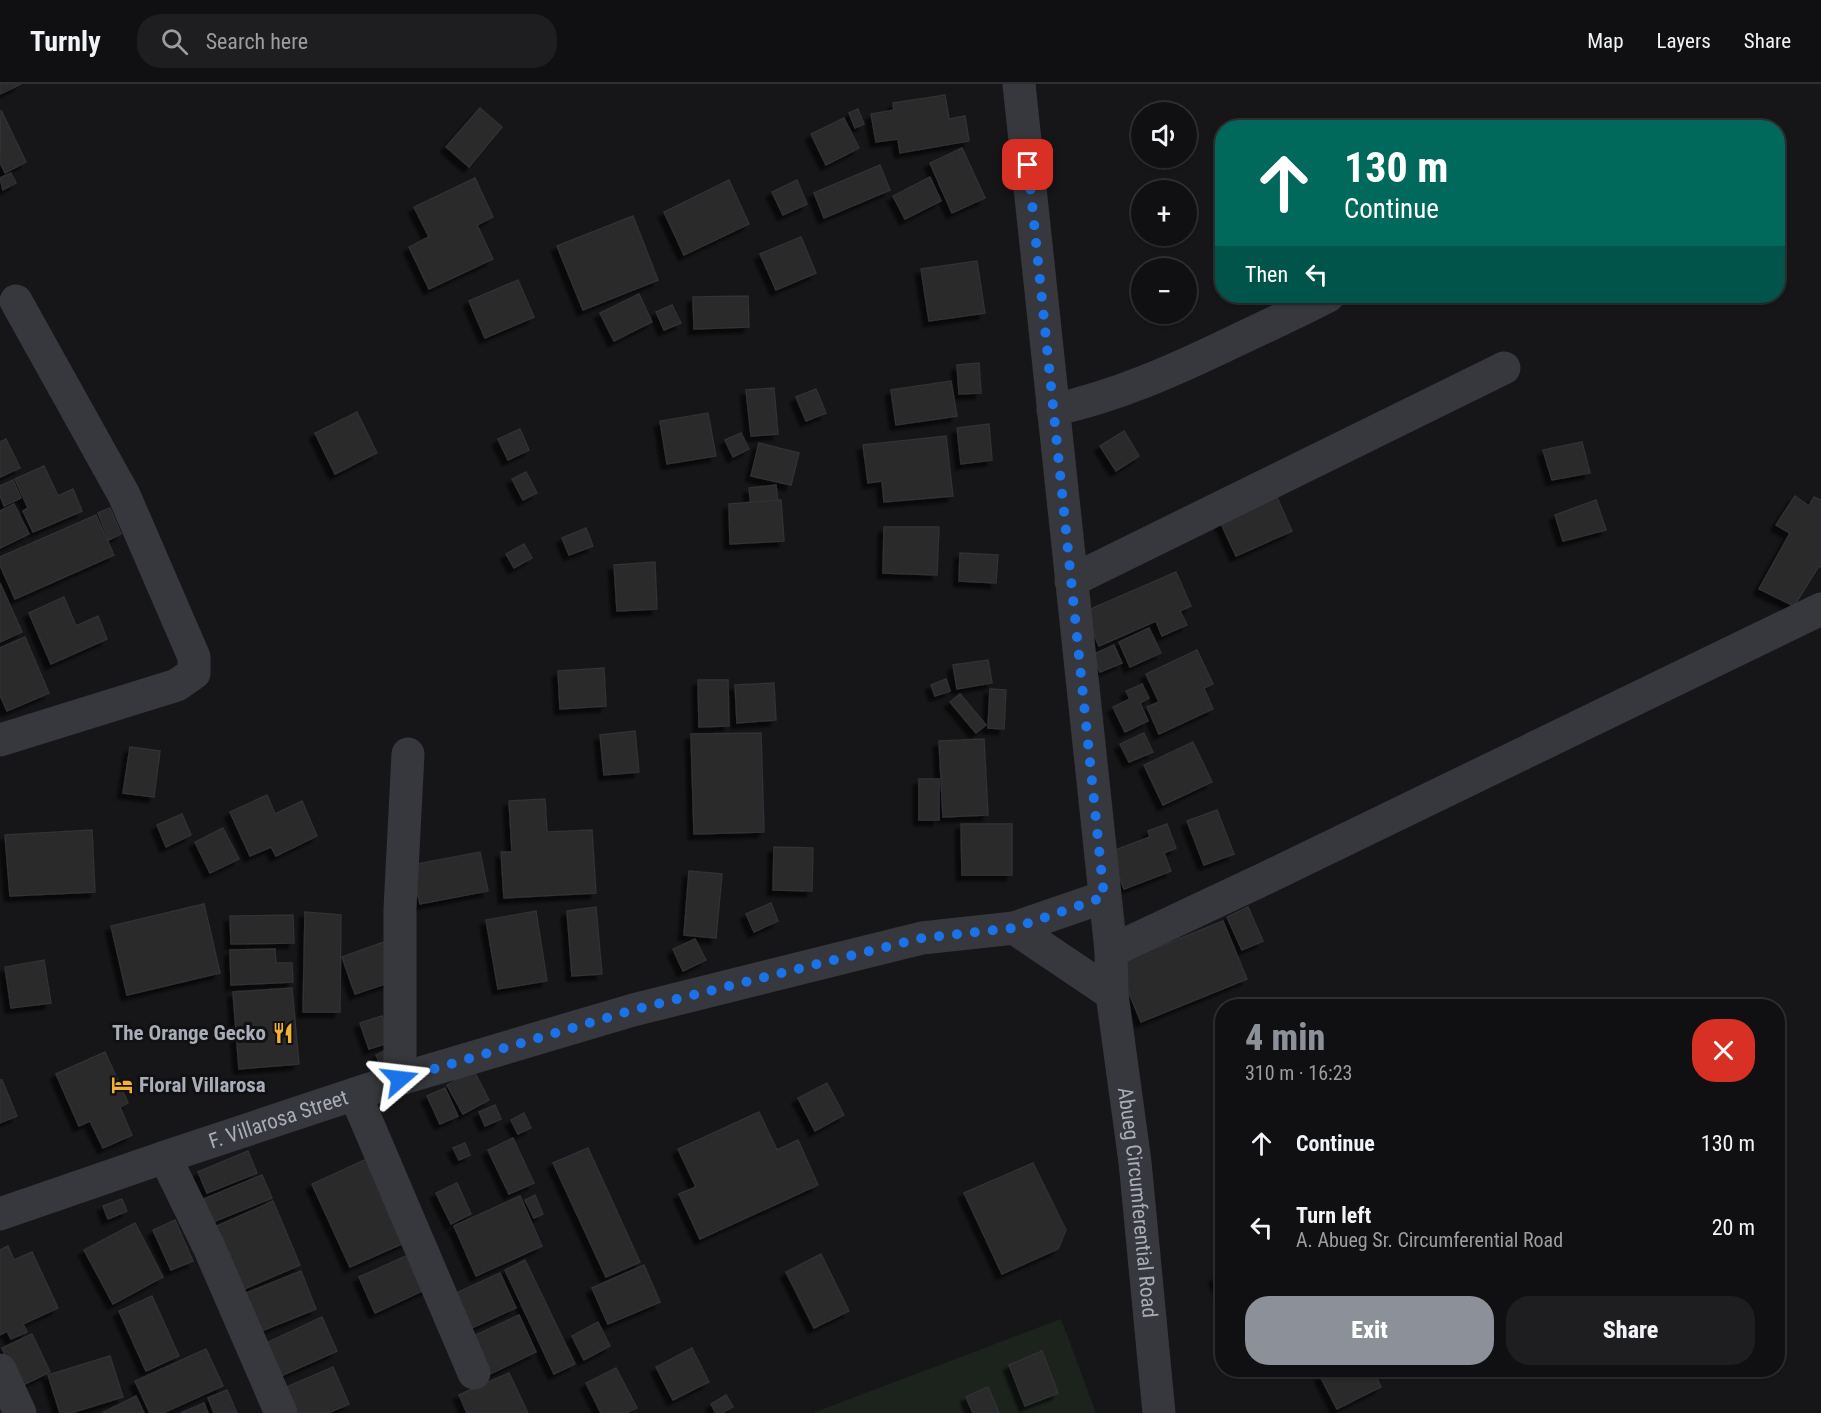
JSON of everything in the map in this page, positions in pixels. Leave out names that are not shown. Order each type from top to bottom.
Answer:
[{"type":"street","name":"Abueg Circumferential Road","points":[[1019,84],[1113,994],[1135,1162],[1159,1413]]},
{"type":"street","points":[[0,740],[177,685],[194,673],[195,666],[194,657],[124,495],[16,301]]},
{"type":"street","points":[[1053,410],[1091,402],[1127,389],[1189,363],[1313,303]]},
{"type":"street","points":[[1071,581],[1504,368]]},
{"type":"street","points":[[1110,951],[1266,878],[1821,609]]},
{"type":"street","points":[[400,1079],[400,909],[408,754]]},
{"type":"street","name":"F. Villarosa Street","points":[[0,1214],[400,1079],[633,1010],[922,938],[1014,928],[1104,897]]},
{"type":"street","points":[[1014,928],[1113,994]]},
{"type":"street","points":[[354,1094],[474,1372]]},
{"type":"street","points":[[165,1157],[208,1247],[281,1413]]},
{"type":"street","points":[[0,1370],[20,1413]]},
{"type":"shaded area","points":[[1061,1319],[1096,1413],[813,1413]]},
{"type":"building","points":[[0,84],[21,84],[0,94]]},
{"type":"building","points":[[945,95],[949,119],[965,116],[969,141],[900,153],[898,139],[876,142],[871,114],[894,110],[893,103]]},
{"type":"building","points":[[480,108],[502,127],[469,167],[446,147]]},
{"type":"building","points":[[858,109],[864,124],[855,128],[849,113]]},
{"type":"building","points":[[1,110],[26,162],[5,173],[0,162]]},
{"type":"building","points":[[844,118],[859,148],[826,165],[811,134]]},
{"type":"building","points":[[962,148],[985,198],[952,213],[930,163]]},
{"type":"building","points":[[880,165],[890,190],[824,218],[814,193]]},
{"type":"building","points":[[11,173],[16,183],[3,190],[0,178]]},
{"type":"building","points":[[930,177],[941,201],[905,219],[893,196]]},
{"type":"building","points":[[475,178],[493,217],[477,225],[493,259],[429,289],[409,247],[429,237],[414,207]]},
{"type":"building","points":[[729,180],[749,224],[684,255],[664,212]]},
{"type":"building","points":[[797,180],[807,204],[783,215],[772,192]]},
{"type":"building","points":[[633,216],[658,280],[583,310],[557,246]]},
{"type":"building","points":[[801,237],[816,273],[776,290],[760,254]]},
{"type":"building","points":[[977,261],[985,313],[929,321],[921,269]]},
{"type":"building","points":[[518,280],[534,317],[485,338],[469,301]]},
{"type":"building","points":[[639,294],[652,322],[614,341],[600,313]]},
{"type":"building","points":[[748,296],[749,327],[694,329],[693,297]]},
{"type":"building","points":[[672,305],[681,323],[664,330],[656,312]]},
{"type":"building","points":[[979,363],[981,393],[959,394],[957,365]]},
{"type":"building","points":[[951,381],[957,416],[896,425],[891,390]]},
{"type":"building","points":[[774,388],[778,434],[751,436],[746,390]]},
{"type":"building","points":[[816,389],[826,413],[806,421],[796,397]]},
{"type":"building","points":[[357,412],[377,453],[335,474],[315,433]]},
{"type":"building","points":[[708,413],[716,456],[667,464],[660,421]]},
{"type":"building","points":[[989,424],[992,460],[961,464],[957,428]]},
{"type":"building","points":[[520,429],[529,450],[508,460],[498,439]]},
{"type":"building","points":[[1124,431],[1139,456],[1116,471],[1100,446]]},
{"type":"building","points":[[741,433],[749,449],[733,457],[725,440]]},
{"type":"building","points":[[946,436],[953,496],[884,502],[882,481],[868,483],[863,445]]},
{"type":"building","points":[[6,439],[20,468],[0,477],[0,442]]},
{"type":"building","points":[[1582,442],[1590,473],[1552,480],[1543,450]]},
{"type":"building","points":[[759,443],[799,453],[791,485],[751,476]]},
{"type":"building","points":[[44,466],[58,496],[73,489],[82,511],[33,532],[23,511],[28,508],[15,479]]},
{"type":"building","points":[[526,472],[537,493],[523,500],[512,479]]},
{"type":"building","points":[[13,480],[21,498],[4,506],[0,486]]},
{"type":"building","points":[[776,485],[778,503],[751,506],[749,488]]},
{"type":"building","points":[[1275,493],[1292,531],[1236,556],[1219,519]]},
{"type":"building","points":[[1795,496],[1809,506],[1814,497],[1821,500],[1821,567],[1819,566],[1794,606],[1759,589],[1790,533],[1776,525]]},
{"type":"building","points":[[781,500],[784,541],[730,544],[729,504]]},
{"type":"building","points":[[1596,500],[1606,530],[1563,541],[1555,515]]},
{"type":"building","points":[[14,504],[29,534],[0,548],[0,511]]},
{"type":"building","points":[[110,508],[121,534],[109,540],[98,513]]},
{"type":"building","points":[[96,515],[114,555],[15,599],[0,565],[0,557]]},
{"type":"building","points":[[884,527],[939,527],[937,575],[883,573]]},
{"type":"building","points":[[586,528],[593,546],[569,555],[562,538]]},
{"type":"building","points":[[524,544],[532,558],[514,568],[506,554]]},
{"type":"building","points":[[960,553],[998,555],[996,583],[959,581]]},
{"type":"building","points":[[655,562],[657,609],[617,611],[614,565]]},
{"type":"building","points":[[1176,572],[1191,606],[1180,611],[1187,625],[1162,636],[1156,621],[1099,646],[1084,612]]},
{"type":"building","points":[[0,583],[22,632],[0,642]]},
{"type":"building","points":[[64,597],[76,626],[98,616],[107,639],[51,664],[29,613]]},
{"type":"building","points":[[1149,628],[1161,653],[1130,667],[1119,642]]},
{"type":"building","points":[[25,637],[49,693],[7,711],[0,695],[0,648]]},
{"type":"building","points":[[1114,645],[1122,663],[1100,672],[1092,655]]},
{"type":"building","points":[[1197,650],[1213,684],[1204,688],[1213,709],[1159,734],[1147,707],[1159,702],[1146,674]]},
{"type":"building","points":[[988,660],[992,683],[957,689],[953,665]]},
{"type":"building","points":[[604,668],[606,706],[560,709],[558,671]]},
{"type":"building","points":[[946,679],[950,691],[935,696],[931,685]]},
{"type":"building","points":[[698,680],[728,680],[729,726],[699,727]]},
{"type":"building","points":[[774,683],[776,720],[737,723],[735,685]]},
{"type":"building","points":[[1142,684],[1149,698],[1140,703],[1148,721],[1125,732],[1113,707],[1130,699],[1126,691]]},
{"type":"building","points":[[990,689],[1006,690],[1004,729],[988,728]]},
{"type":"building","points":[[960,694],[986,725],[976,733],[950,702]]},
{"type":"building","points":[[635,731],[639,772],[604,775],[600,735]]},
{"type":"building","points":[[761,733],[764,832],[694,834],[691,734]]},
{"type":"building","points":[[1144,733],[1153,752],[1129,762],[1120,744]]},
{"type":"building","points":[[984,739],[988,815],[943,817],[939,741]]},
{"type":"building","points":[[1193,742],[1212,782],[1163,805],[1144,765]]},
{"type":"building","points":[[130,747],[160,751],[154,797],[123,793]]},
{"type":"building","points":[[919,779],[939,779],[939,820],[919,820]]},
{"type":"building","points":[[267,795],[275,814],[302,801],[317,836],[276,856],[271,847],[250,856],[230,812]]},
{"type":"building","points":[[545,799],[547,832],[592,830],[596,893],[504,898],[501,852],[512,852],[509,801]]},
{"type":"building","points":[[1217,810],[1234,854],[1204,865],[1187,821]]},
{"type":"building","points":[[182,814],[191,835],[166,847],[157,825]]},
{"type":"building","points":[[961,824],[1012,824],[1012,875],[962,875]]},
{"type":"building","points":[[1167,824],[1176,848],[1164,853],[1171,871],[1124,889],[1110,852],[1150,837],[1148,831]]},
{"type":"building","points":[[223,828],[239,859],[210,873],[195,842]]},
{"type":"building","points":[[92,830],[95,892],[10,896],[5,835]]},
{"type":"building","points":[[774,847],[813,848],[812,891],[773,890]]},
{"type":"building","points":[[480,852],[488,891],[420,904],[411,865]]},
{"type":"building","points":[[689,871],[722,874],[716,938],[684,935]]},
{"type":"building","points":[[771,903],[778,921],[754,932],[746,914]]},
{"type":"building","points":[[204,904],[220,973],[127,995],[111,926]]},
{"type":"building","points":[[596,907],[602,974],[572,976],[567,911]]},
{"type":"building","points":[[1248,907],[1263,941],[1242,950],[1227,917]]},
{"type":"building","points":[[536,911],[547,981],[498,989],[486,920]]},
{"type":"building","points":[[305,912],[341,915],[340,1012],[303,1012]]},
{"type":"building","points":[[293,915],[294,943],[231,944],[230,916]]},
{"type":"building","points":[[1223,921],[1247,979],[1141,1022],[1117,964]]},
{"type":"building","points":[[695,939],[706,960],[683,971],[673,949]]},
{"type":"building","points":[[384,942],[397,980],[355,994],[342,957]]},
{"type":"building","points":[[275,949],[276,963],[292,963],[293,982],[231,985],[230,950]]},
{"type":"building","points":[[44,960],[51,1003],[11,1008],[5,967]]},
{"type":"building","points":[[292,988],[299,1064],[239,1069],[233,992]]},
{"type":"building","points":[[382,1016],[391,1042],[369,1049],[360,1023]]},
{"type":"building","points":[[388,1049],[393,1058],[380,1064],[376,1055]]},
{"type":"building","points":[[105,1052],[128,1103],[120,1107],[132,1135],[103,1148],[90,1121],[79,1126],[56,1074]]},
{"type":"building","points":[[474,1071],[489,1100],[463,1114],[447,1085]]},
{"type":"building","points":[[0,1080],[2,1080],[17,1116],[0,1123]]},
{"type":"building","points":[[827,1083],[844,1115],[815,1131],[798,1098]]},
{"type":"building","points":[[445,1088],[458,1116],[440,1124],[427,1096]]},
{"type":"building","points":[[495,1105],[501,1119],[485,1126],[479,1112]]},
{"type":"building","points":[[759,1112],[777,1150],[798,1140],[818,1185],[700,1239],[679,1194],[696,1187],[678,1149]]},
{"type":"building","points":[[524,1113],[531,1128],[518,1134],[511,1120]]},
{"type":"building","points":[[513,1138],[534,1183],[509,1194],[488,1150]]},
{"type":"building","points":[[465,1143],[470,1155],[459,1160],[453,1148]]},
{"type":"building","points":[[588,1148],[640,1262],[606,1277],[553,1163]]},
{"type":"building","points":[[248,1151],[257,1173],[207,1193],[198,1172]]},
{"type":"building","points":[[369,1158],[406,1242],[350,1267],[312,1184]]},
{"type":"building","points":[[1033,1163],[1066,1230],[1058,1249],[1002,1274],[964,1193]]},
{"type":"building","points":[[262,1175],[272,1198],[213,1222],[204,1199]]},
{"type":"building","points":[[457,1183],[471,1214],[451,1224],[436,1193]]},
{"type":"building","points":[[535,1195],[543,1214],[534,1218],[525,1200]]},
{"type":"building","points":[[520,1196],[542,1246],[476,1276],[454,1226]]},
{"type":"building","points":[[122,1199],[127,1211],[108,1219],[103,1206]]},
{"type":"building","points":[[273,1201],[300,1265],[242,1290],[215,1227]]},
{"type":"building","points":[[175,1220],[193,1261],[171,1270],[153,1230]]},
{"type":"building","points":[[135,1223],[163,1277],[113,1304],[84,1250]]},
{"type":"building","points":[[8,1246],[14,1260],[32,1252],[58,1308],[23,1324],[27,1332],[11,1339],[7,1331],[0,1335],[0,1250]]},
{"type":"building","points":[[415,1252],[431,1287],[375,1313],[359,1277]]},
{"type":"building","points":[[821,1254],[849,1311],[814,1328],[786,1272]]},
{"type":"building","points":[[525,1260],[575,1364],[554,1374],[505,1270]]},
{"type":"building","points":[[644,1265],[660,1302],[608,1324],[592,1288]]},
{"type":"building","points":[[301,1271],[316,1309],[259,1332],[244,1294]]},
{"type":"building","points":[[500,1273],[516,1308],[463,1332],[447,1297]]},
{"type":"building","points":[[152,1296],[179,1356],[146,1371],[119,1311]]},
{"type":"building","points":[[519,1315],[536,1352],[486,1376],[469,1338]]},
{"type":"building","points":[[322,1317],[337,1351],[281,1376],[266,1343]]},
{"type":"building","points":[[598,1322],[610,1346],[584,1360],[572,1336]]},
{"type":"building","points":[[32,1334],[50,1372],[19,1387],[2,1348]]},
{"type":"building","points":[[692,1348],[709,1382],[673,1400],[656,1367]]},
{"type":"building","points":[[206,1349],[223,1386],[163,1413],[150,1413],[135,1381]]},
{"type":"building","points":[[1042,1351],[1058,1393],[1025,1406],[1009,1365]]},
{"type":"building","points":[[110,1356],[123,1397],[71,1413],[60,1413],[48,1375]]},
{"type":"building","points":[[333,1367],[349,1404],[328,1413],[292,1413],[282,1389]]},
{"type":"building","points":[[616,1368],[637,1408],[626,1413],[601,1413],[586,1383]]},
{"type":"building","points":[[509,1373],[528,1413],[467,1413],[459,1395]]},
{"type":"building","points":[[1321,1377],[1376,1377],[1381,1387],[1337,1409]]},
{"type":"building","points":[[988,1387],[999,1413],[973,1413],[966,1397]]},
{"type":"building","points":[[227,1390],[237,1413],[214,1413],[208,1398]]},
{"type":"building","points":[[726,1395],[733,1407],[722,1413],[716,1413],[711,1404]]},
{"type":"building","points":[[136,1396],[144,1413],[102,1413]]},
{"type":"building","points":[[204,1403],[208,1413],[181,1413]]},
{"type":"place","name":"The Orange Gecko","points":[[283,1033]]},
{"type":"place","name":"Floral Villarosa","points":[[122,1085]]},
{"type":"route","points":[[400,1079],[633,1010],[922,938],[1014,928],[1104,897],[1028,165]]}]
